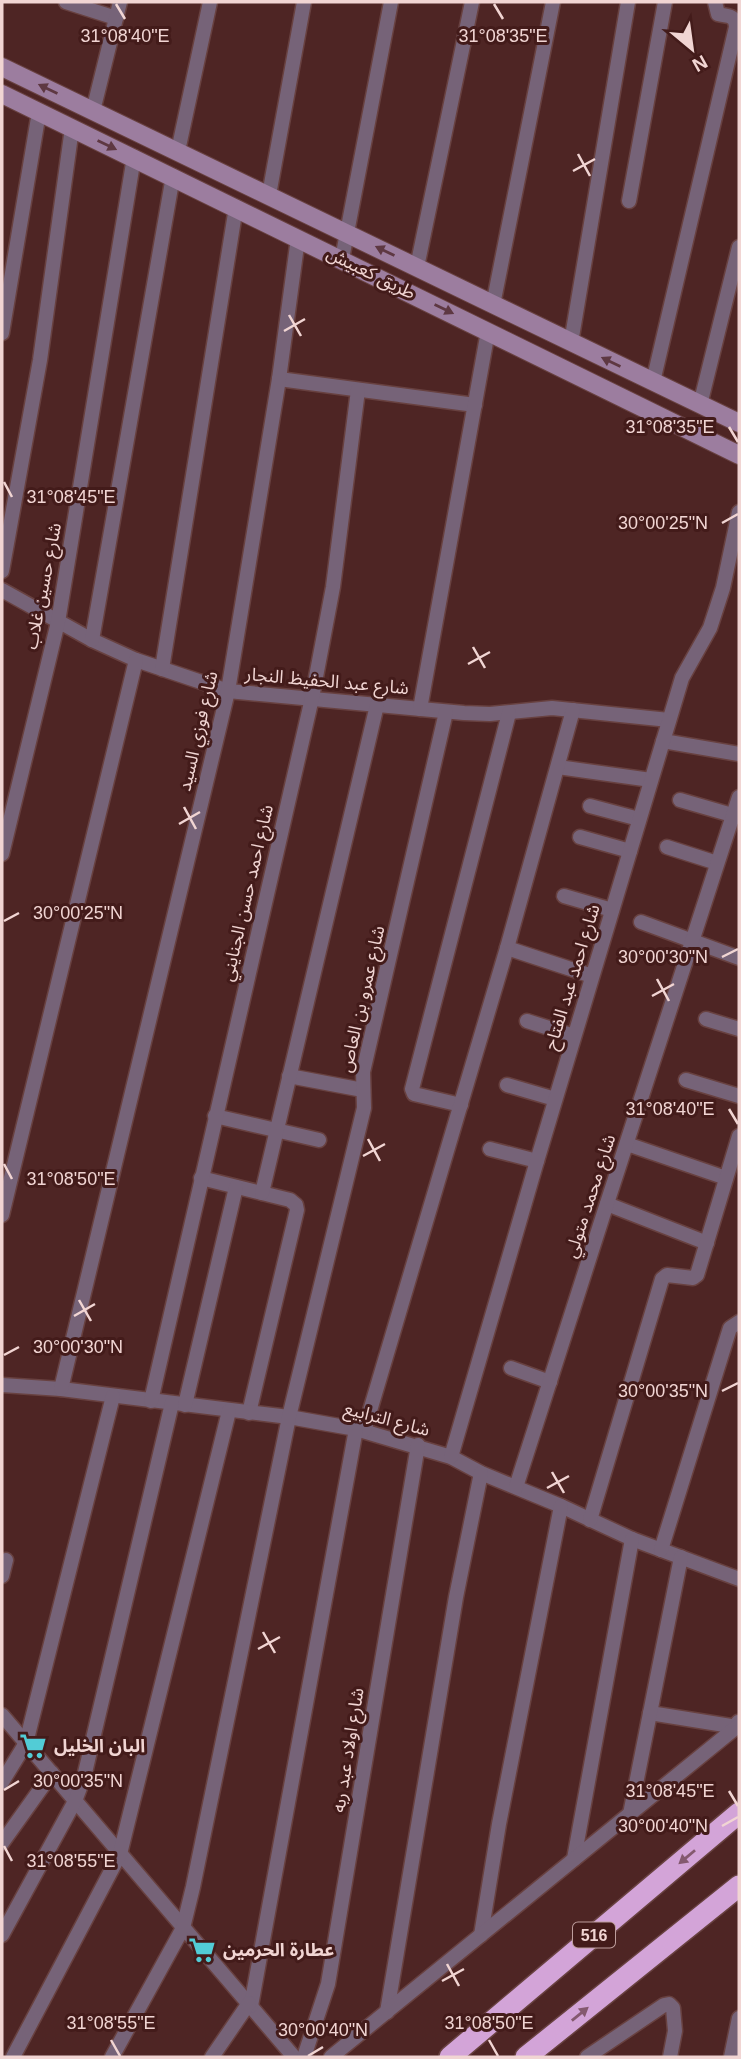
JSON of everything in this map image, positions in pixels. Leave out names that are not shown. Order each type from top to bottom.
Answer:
[{"type":"highway","name":"516","points":[[450,2057],[739,1813]]},
{"type":"highway","points":[[526,2057],[739,1886]]},
{"type":"street","points":[[66,2],[116,18]]},
{"type":"street","points":[[93,111],[120,2]]},
{"type":"street","points":[[178,151],[210,2]]},
{"type":"street","points":[[269,195],[304,2]]},
{"type":"street","points":[[342,259],[391,2]]},
{"type":"street","points":[[417,267],[472,2]]},
{"type":"street","points":[[493,304],[553,2]]},
{"type":"street","points":[[571,343],[628,2]]},
{"type":"street","points":[[629,201],[665,2]]},
{"type":"street","points":[[653,382],[736,27],[734,18],[718,13],[715,3]]},
{"type":"street","name":"طريق كعبيش","points":[[2,67],[739,423]]},
{"type":"street","name":"طريق كعبيش","points":[[2,94],[739,455]]},
{"type":"street","points":[[2,333],[39,112]]},
{"type":"street","points":[[2,571],[40,360],[72,128]]},
{"type":"street","name":"شارع حسين غلاب","points":[[2,854],[58,622],[134,158]]},
{"type":"street","points":[[92,640],[173,176]]},
{"type":"street","points":[[162,668],[236,207]]},
{"type":"street","name":"شارع فوزي السيد","points":[[61,1389],[228,691],[279,379],[298,238]]},
{"type":"street","points":[[700,405],[739,247]]},
{"type":"street","points":[[420,709],[488,331]]},
{"type":"street","points":[[279,379],[475,405]]},
{"type":"street","name":"شارع احمد حسن الجنايني","points":[[151,1401],[312,698],[333,587],[358,390]]},
{"type":"street","name":"شارع احمد عبد الفتاح","points":[[451,1457],[682,678],[710,628],[723,588],[739,512]]},
{"type":"street","name":"شارع عبد الحفيظ النجار","points":[[2,590],[92,640],[136,660],[228,691],[446,712],[491,714],[552,708],[669,720]]},
{"type":"street","points":[[2,1215],[136,660]]},
{"type":"street","points":[[262,1194],[377,705]]},
{"type":"street","points":[[212,2057],[250,2005],[360,1430],[508,948],[573,710]]},
{"type":"street","name":"شارع عمرو بن العاص","points":[[112,2057],[183,1928],[218,1771],[289,1417],[365,1108],[363,1072],[446,712]]},
{"type":"street","points":[[461,1105],[414,1094],[412,1089],[509,713]]},
{"type":"street","points":[[663,741],[739,754]]},
{"type":"street","points":[[558,767],[651,780]]},
{"type":"street","name":"شارع محمد متولي","points":[[516,1487],[691,940],[736,816],[739,797]]},
{"type":"street","points":[[680,800],[736,816]]},
{"type":"street","points":[[590,806],[639,819]]},
{"type":"street","points":[[580,837],[630,851]]},
{"type":"street","points":[[667,847],[717,863]]},
{"type":"street","points":[[564,896],[612,910]]},
{"type":"street","points":[[641,922],[739,958]]},
{"type":"street","points":[[508,948],[592,976]]},
{"type":"street","points":[[706,1019],[739,1029]]},
{"type":"street","points":[[527,1021],[574,1036]]},
{"type":"street","points":[[289,1076],[363,1090]]},
{"type":"street","points":[[686,1080],[739,1096]]},
{"type":"street","points":[[507,1085],[555,1099]]},
{"type":"street","points":[[215,1116],[318,1140]]},
{"type":"street","points":[[590,1520],[662,1279],[667,1275],[695,1277],[739,1136]]},
{"type":"street","points":[[627,1144],[726,1178]]},
{"type":"street","points":[[490,1149],[537,1161]]},
{"type":"street","points":[[201,1178],[290,1199],[297,1210],[249,1413]]},
{"type":"street","points":[[2,1935],[75,1801],[94,1737],[236,1187]]},
{"type":"street","points":[[607,1205],[707,1243]]},
{"type":"street","points":[[661,1550],[735,1325]]},
{"type":"street","points":[[511,1368],[550,1382]]},
{"type":"street","name":"شارع الترابيع","points":[[2,1385],[61,1389],[289,1417],[360,1430],[418,1445],[451,1457],[481,1473],[632,1539],[739,1578]]},
{"type":"street","points":[[2,1782],[26,1743],[113,1396]]},
{"type":"street","points":[[13,2057],[120,1854],[229,1411]]},
{"type":"street","name":"شارع اولاد عبد ربه","points":[[304,2057],[328,1984],[418,1445]]},
{"type":"street","points":[[387,2012],[458,1584],[481,1473]]},
{"type":"street","points":[[481,1935],[499,1824],[561,1506]]},
{"type":"street","points":[[575,1859],[632,1539]]},
{"type":"street","points":[[630,1814],[681,1558]]},
{"type":"street","points":[[2,1576],[6,1560]]},
{"type":"street","points":[[650,1713],[738,1722]]},
{"type":"street","points":[[2,1715],[293,2057]]},
{"type":"street","points":[[331,2057],[630,1814],[738,1722]]},
{"type":"street","points":[[2,1843],[52,1773]]},
{"type":"street","points":[[591,2056],[669,2004],[673,2007],[676,2031],[670,2057]]},
{"type":"street","points":[[731,2057],[739,2018]]},
{"type":"place","name":"البان الخليل","points":[[33,1746]]},
{"type":"place","name":"عطارة الحرمين","points":[[202,1950]]}]
